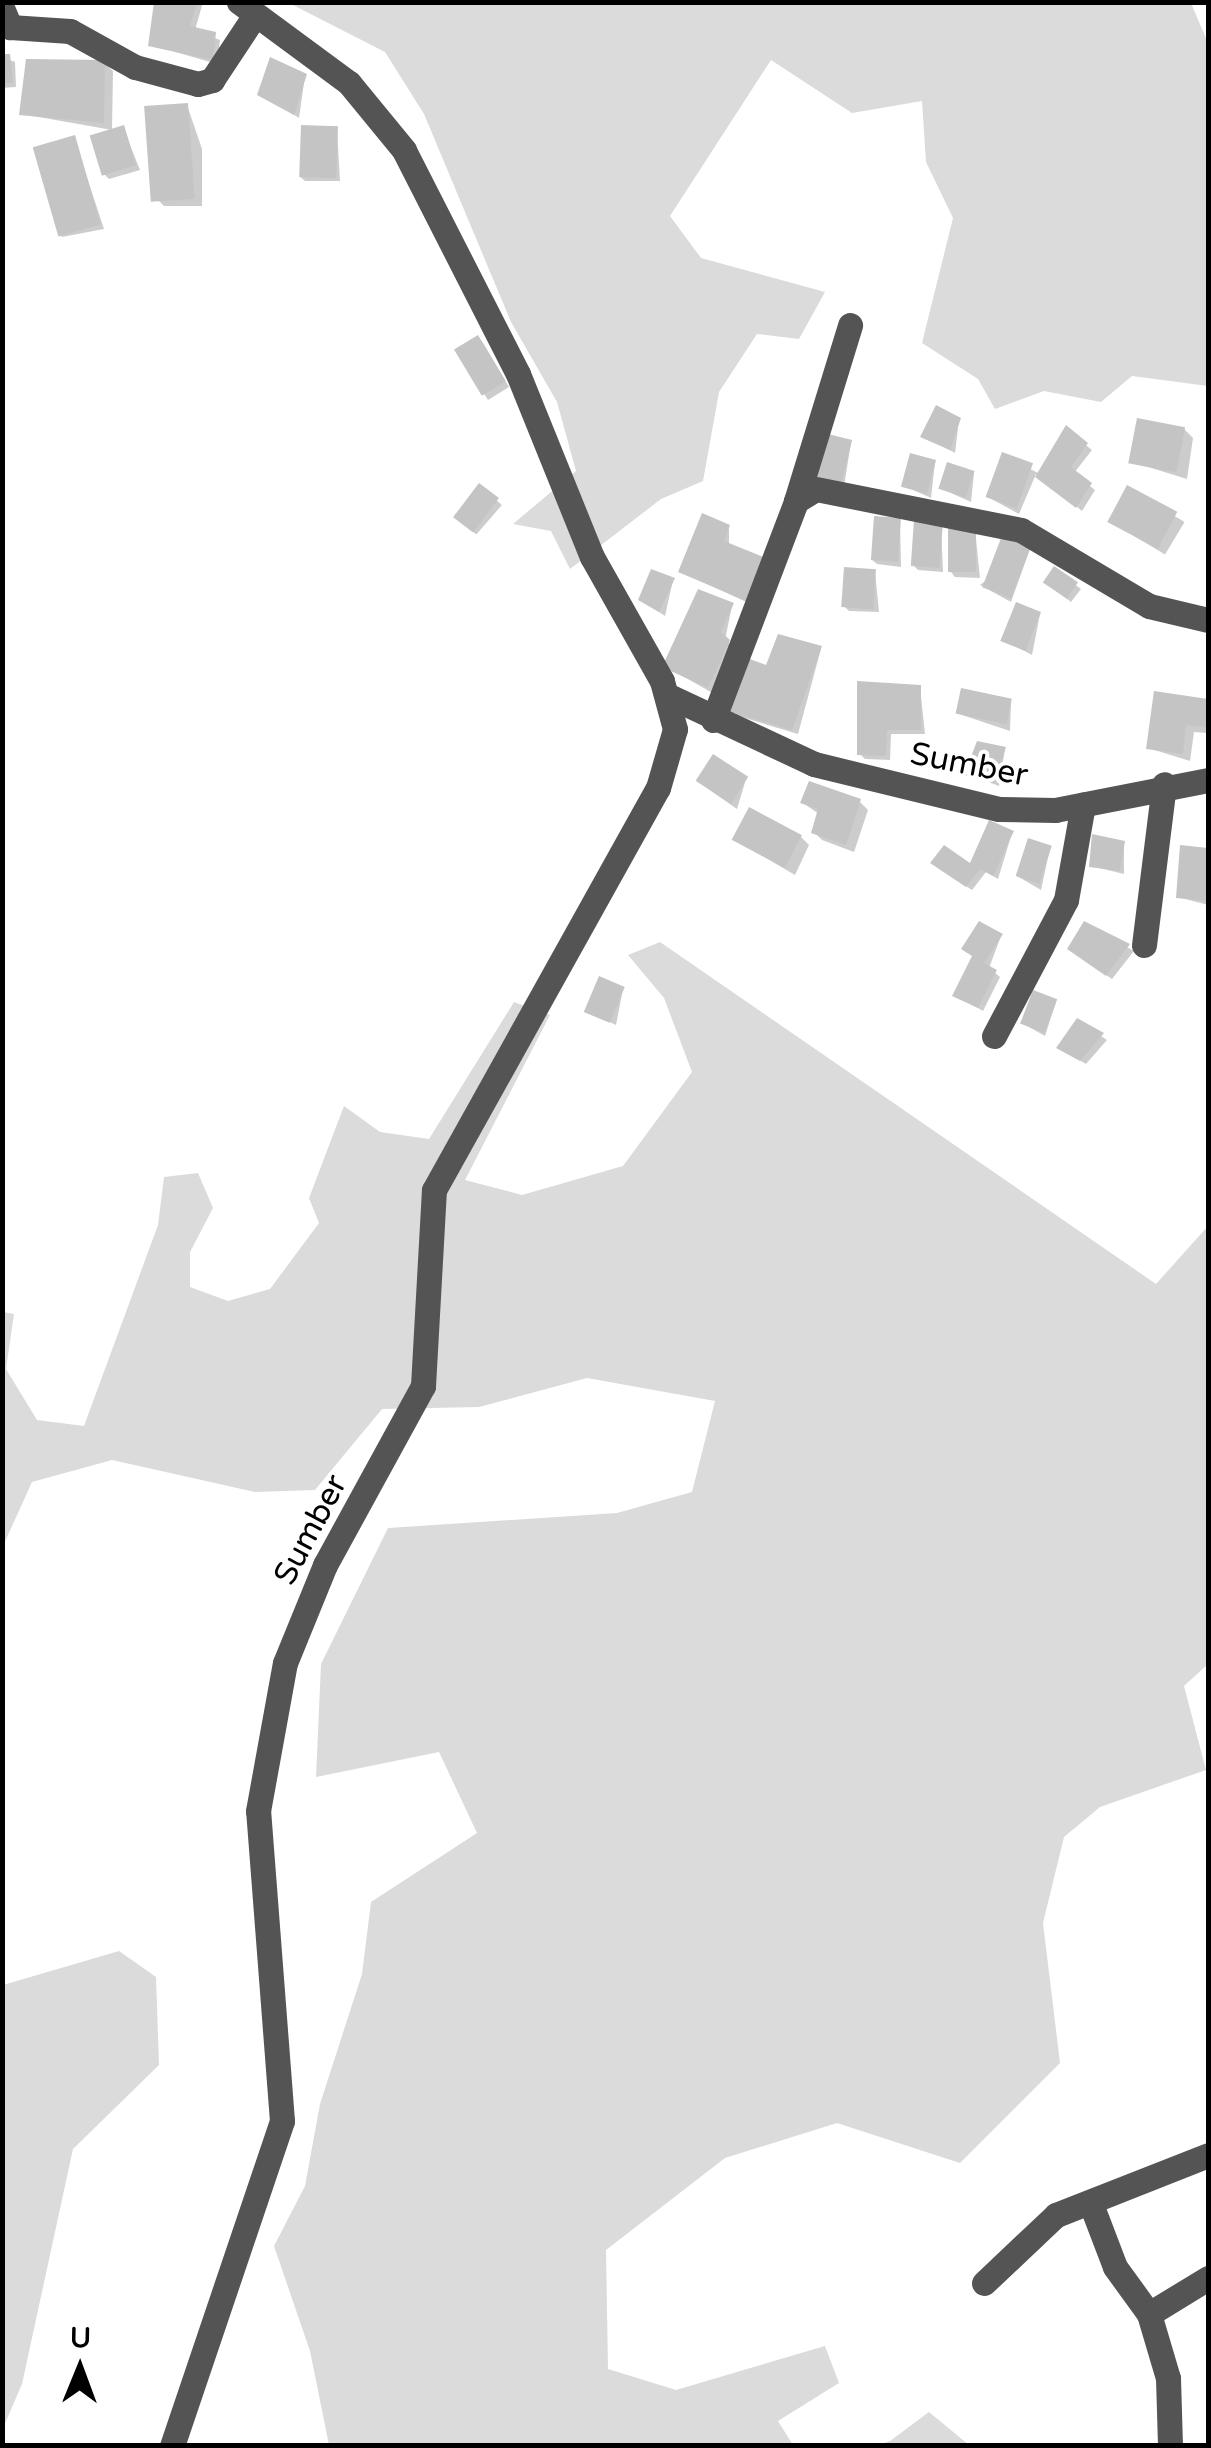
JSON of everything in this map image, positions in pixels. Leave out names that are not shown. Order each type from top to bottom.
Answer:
[{"type":"street","points":[[2,8],[10,27],[70,31],[135,67],[198,84],[212,80],[247,8],[348,84],[404,150],[518,374],[592,558],[669,696]]},
{"type":"street","points":[[713,720],[796,501],[850,325]]},
{"type":"street","points":[[796,501],[826,490],[1000,524],[1148,606],[1208,620]]},
{"type":"street","name":"Sumber","points":[[669,696],[778,750],[998,809],[1083,804],[1164,784],[1208,780]]},
{"type":"street","name":"Sumber","points":[[172,2446],[282,2121],[258,1811],[285,1663],[324,1565],[424,1386],[434,1190],[658,788],[674,746],[669,696]]},
{"type":"street","points":[[1144,945],[1164,784]]},
{"type":"street","points":[[994,1036],[1066,900],[1083,804]]},
{"type":"street","points":[[984,2283],[1056,2215],[1208,2155]]},
{"type":"street","points":[[1091,2204],[1115,2267],[1150,2314],[1168,2378],[1170,2446]]},
{"type":"street","points":[[1150,2314],[1208,2278]]},
{"type":"shaded area","points":[[289,3],[1191,3],[1208,43],[1208,386],[1132,376],[1101,402],[1044,391],[995,409],[978,379],[922,343],[953,218],[926,162],[922,101],[852,113],[771,60],[670,216],[701,258],[825,292],[799,339],[757,334],[719,392],[703,481],[661,499],[570,569],[551,531],[513,524],[576,471],[557,402],[511,322],[424,114],[385,52]]},
{"type":"shaded area","points":[[660,942],[1156,1284],[1208,1226],[1208,1664],[1184,1686],[1206,1770],[1100,1807],[1064,1837],[1043,1923],[1060,2063],[960,2163],[837,2123],[725,2158],[606,2250],[608,2369],[676,2390],[825,2346],[839,2383],[778,2421],[793,2445],[329,2445],[310,2351],[274,2246],[305,2186],[320,2104],[362,1974],[371,1902],[477,1833],[439,1752],[316,1777],[321,1664],[388,1528],[617,1513],[692,1492],[715,1401],[587,1378],[479,1407],[382,1409],[315,1490],[255,1492],[112,1460],[32,1482],[3,1546],[3,1312],[14,1314],[6,1369],[37,1420],[84,1426],[158,1225],[164,1177],[198,1173],[213,1208],[190,1252],[190,1287],[228,1301],[270,1289],[319,1223],[309,1198],[344,1106],[380,1132],[429,1139],[514,1002],[550,1015],[465,1180],[522,1195],[623,1166],[692,1072],[664,998],[628,955]]},
{"type":"shaded area","points":[[119,1951],[156,1977],[159,2065],[73,2149],[22,2384],[3,2428],[3,1985]]},
{"type":"shaded area","points":[[929,2412],[969,2445],[878,2445],[890,2441]]},
{"type":"building","points":[[154,2],[197,2],[190,26],[216,32],[213,60],[148,46]]},
{"type":"building","points":[[2,54],[10,54],[13,83],[2,83]]},
{"type":"building","points":[[270,57],[307,74],[294,115],[257,95]]},
{"type":"building","points":[[26,59],[105,60],[104,123],[19,115]]},
{"type":"building","points":[[188,103],[195,199],[151,202],[144,106]]},
{"type":"building","points":[[124,125],[136,165],[102,176],[90,136]]},
{"type":"building","points":[[301,125],[338,126],[336,178],[299,177]]},
{"type":"building","points":[[75,135],[101,224],[58,237],[33,147]]},
{"type":"building","points":[[478,335],[506,381],[482,396],[454,349]]},
{"type":"building","points":[[936,405],[961,418],[950,450],[920,437]]},
{"type":"building","points":[[1137,418],[1185,427],[1176,473],[1128,463]]},
{"type":"building","points":[[1066,425],[1088,443],[1071,467],[1092,483],[1076,508],[1035,477]]},
{"type":"building","points":[[824,433],[852,440],[841,483],[813,476]]},
{"type":"building","points":[[1002,452],[1033,463],[1017,508],[986,497]]},
{"type":"building","points":[[910,453],[936,460],[927,494],[901,487]]},
{"type":"building","points":[[947,462],[975,471],[966,498],[938,489]]},
{"type":"building","points":[[479,483],[499,498],[473,532],[453,517]]},
{"type":"building","points":[[1127,485],[1177,512],[1158,549],[1107,522]]},
{"type":"building","points":[[702,513],[730,525],[724,541],[766,558],[749,602],[678,572]]},
{"type":"building","points":[[874,516],[901,518],[898,562],[871,560]]},
{"type":"building","points":[[914,520],[943,522],[940,568],[911,566]]},
{"type":"building","points":[[948,526],[976,526],[976,572],[948,572]]},
{"type":"building","points":[[1003,533],[1032,544],[1011,598],[982,587]]},
{"type":"building","points":[[1054,566],[1078,582],[1067,599],[1043,583]]},
{"type":"building","points":[[844,567],[876,569],[873,609],[841,607]]},
{"type":"building","points":[[651,569],[675,578],[659,612],[638,600]]},
{"type":"building","points":[[698,589],[734,603],[721,632],[730,640],[708,688],[662,667]]},
{"type":"building","points":[[1016,602],[1041,612],[1025,651],[1000,641]]},
{"type":"building","points":[[778,634],[822,646],[792,730],[727,711],[747,658],[766,665]]},
{"type":"building","points":[[857,681],[921,685],[921,730],[887,730],[886,756],[857,755]]},
{"type":"building","points":[[961,688],[1012,699],[1006,724],[956,713]]},
{"type":"building","points":[[1154,691],[1208,699],[1208,727],[1186,725],[1183,754],[1146,749]]},
{"type":"building","points":[[977,741],[1006,747],[994,783],[964,775]]},
{"type":"building","points":[[713,754],[748,777],[731,804],[696,781]]},
{"type":"building","points":[[809,781],[861,799],[846,845],[811,833],[818,809],[800,803]]},
{"type":"building","points":[[749,807],[802,835],[785,868],[732,840]]},
{"type":"building","points":[[989,820],[1014,831],[993,876],[980,869],[966,887],[930,863],[944,845],[970,863]]},
{"type":"building","points":[[1092,834],[1125,841],[1120,871],[1089,867]]},
{"type":"building","points":[[1028,838],[1052,846],[1039,884],[1016,876]]},
{"type":"building","points":[[1180,845],[1208,848],[1208,901],[1176,898]]},
{"type":"building","points":[[979,921],[1003,934],[984,963],[997,970],[978,1008],[952,996],[972,956],[961,949]]},
{"type":"building","points":[[1084,921],[1130,944],[1106,976],[1067,949]]},
{"type":"building","points":[[599,976],[625,987],[610,1023],[584,1012]]},
{"type":"building","points":[[1033,990],[1057,999],[1044,1033],[1020,1024]]},
{"type":"building","points":[[1077,1018],[1104,1033],[1080,1061],[1056,1048]]}]
